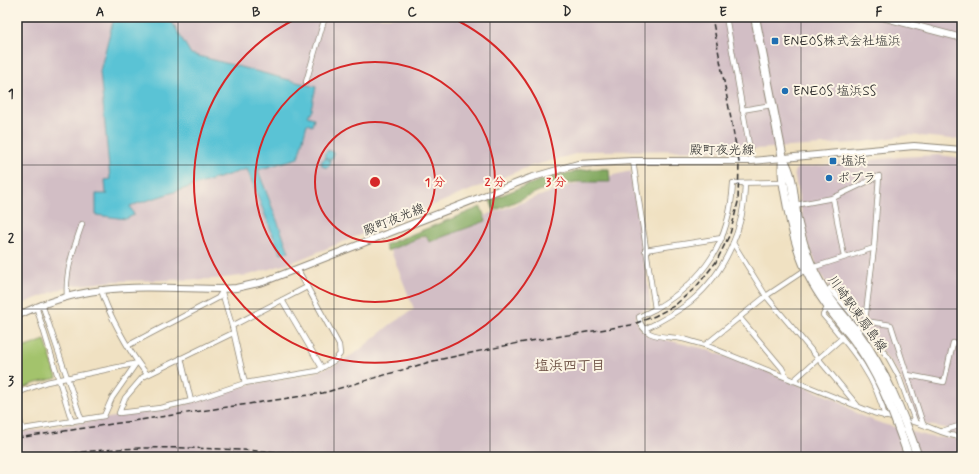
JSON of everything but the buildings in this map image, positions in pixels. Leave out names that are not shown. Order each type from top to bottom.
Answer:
[{"type":"highway","name":"川崎駅東扇島線","points":[[755,17],[782,159],[783,182],[796,247],[827,308],[858,328],[869,360],[881,384],[909,457]]},
{"type":"highway","name":"川崎駅東扇島線","points":[[782,159],[788,168],[808,268],[828,297],[858,328],[888,383],[918,457]]},
{"type":"street","points":[[306,82],[325,17]]},
{"type":"street","points":[[726,17],[752,162]]},
{"type":"street","points":[[882,17],[962,38]]},
{"type":"street","points":[[742,110],[772,104]]},
{"type":"street","name":"殿町夜光線","points":[[17,316],[39,305],[67,296],[101,289],[119,288],[221,291],[253,284],[298,270],[553,170],[590,162],[752,162],[914,146],[962,150]]},
{"type":"street","points":[[632,161],[654,309]]},
{"type":"street","points":[[795,205],[833,198],[879,176],[874,248],[858,328],[891,325],[924,424]]},
{"type":"street","points":[[783,182],[745,184],[733,183],[730,214],[722,238],[710,261],[694,281],[675,297],[639,317],[640,323],[648,334],[660,337],[678,338],[705,345],[858,407],[885,416],[915,421],[950,436],[962,438]]},
{"type":"street","points":[[646,330],[681,309],[713,278],[734,243],[743,212],[745,184]]},
{"type":"street","points":[[833,198],[844,257]]},
{"type":"street","points":[[67,296],[66,286],[76,238],[82,224]]},
{"type":"street","points":[[645,250],[722,238]]},
{"type":"street","points":[[734,243],[766,296],[858,407]]},
{"type":"street","points":[[705,345],[766,296],[808,268],[874,248]]},
{"type":"street","points":[[233,333],[147,374],[125,398],[119,413],[160,408],[191,401],[245,383],[312,372],[335,360],[340,354],[340,350],[298,270]]},
{"type":"street","points":[[232,326],[307,287]]},
{"type":"street","points":[[830,288],[888,357],[899,377],[915,421]]},
{"type":"street","points":[[101,289],[108,308],[129,345],[136,364],[147,374]]},
{"type":"street","points":[[221,291],[232,326],[245,383]]},
{"type":"street","points":[[129,345],[218,298],[221,291]]},
{"type":"street","points":[[282,300],[322,368]]},
{"type":"street","points":[[39,305],[82,421]]},
{"type":"street","points":[[39,305],[72,422]]},
{"type":"street","points":[[827,308],[823,315],[864,367],[879,397],[885,416]]},
{"type":"street","points":[[740,318],[782,368],[788,378]]},
{"type":"street","points":[[793,381],[842,338]]},
{"type":"street","points":[[908,375],[944,382],[953,343],[962,344]]},
{"type":"street","points":[[181,358],[191,401]]},
{"type":"street","points":[[17,393],[59,379],[136,364]]},
{"type":"street","points":[[17,430],[82,421],[104,416],[112,398],[136,364]]},
{"type":"street","points":[[17,413],[23,430]]},
{"type":"street","points":[[940,431],[962,425]]},
{"type":"shaded area","points":[[17,17],[114,17],[100,71],[110,179],[106,180],[106,193],[108,194],[98,215],[126,219],[130,206],[247,169],[283,252],[289,251],[258,170],[298,158],[307,124],[313,118],[307,116],[311,109],[316,87],[191,54],[169,17],[962,17],[962,140],[909,135],[857,143],[736,150],[586,151],[528,167],[293,262],[249,275],[215,279],[117,281],[69,286],[29,301],[17,308]]},
{"type":"shaded area","points":[[939,155],[962,158],[962,435],[950,434],[945,428],[927,425],[916,418],[899,373],[827,284],[819,271],[807,241],[794,172],[797,168],[900,157]]},
{"type":"shaded area","points":[[631,171],[651,307],[639,312],[635,318],[640,328],[648,336],[702,348],[730,358],[731,357],[837,400],[861,416],[883,424],[931,437],[962,439],[962,457],[17,457],[17,433],[176,407],[251,384],[308,375],[334,365],[357,352],[391,324],[414,309],[390,249],[571,185]]},
{"type":"green space","points":[[592,169],[609,169],[610,182],[576,182],[548,187],[494,211],[490,200],[552,177]]},
{"type":"green space","points":[[481,207],[486,221],[429,242],[426,235],[387,251],[385,245]]},
{"type":"green space","points":[[45,340],[57,378],[36,383],[17,391],[17,350]]},
{"type":"water","points":[[114,17],[169,17],[191,54],[316,87],[311,109],[307,116],[314,118],[312,126],[307,124],[298,158],[258,170],[289,252],[280,253],[247,169],[130,206],[134,215],[126,219],[96,215],[96,194],[108,194],[106,193],[105,180],[110,179],[100,71]]},
{"type":"water","points":[[329,150],[334,155],[329,160],[324,155]]},
{"type":"water","points":[[324,159],[328,159],[330,163],[328,167],[324,167],[322,165],[322,161]]},
{"type":"railway","points":[[17,438],[323,393],[433,361],[518,343],[631,325],[655,316],[674,306],[696,287],[716,262],[730,234],[738,202],[739,162],[712,17]]},
{"type":"railway","points":[[54,456],[131,448],[171,448],[249,450],[366,457]]},
{"type":"railway","points":[[455,456],[477,457]]},
{"type":"place","name":"ENEOS株式会社塩浜","points":[[775,41]]},
{"type":"place","name":"ENEOS 塩浜SS","points":[[785,91]]},
{"type":"place","name":"塩浜","points":[[833,161]]},
{"type":"place","name":"ポプラ","points":[[829,178]]},
{"type":"district","name":"塩浜四丁目","points":[[570,366]]}]
